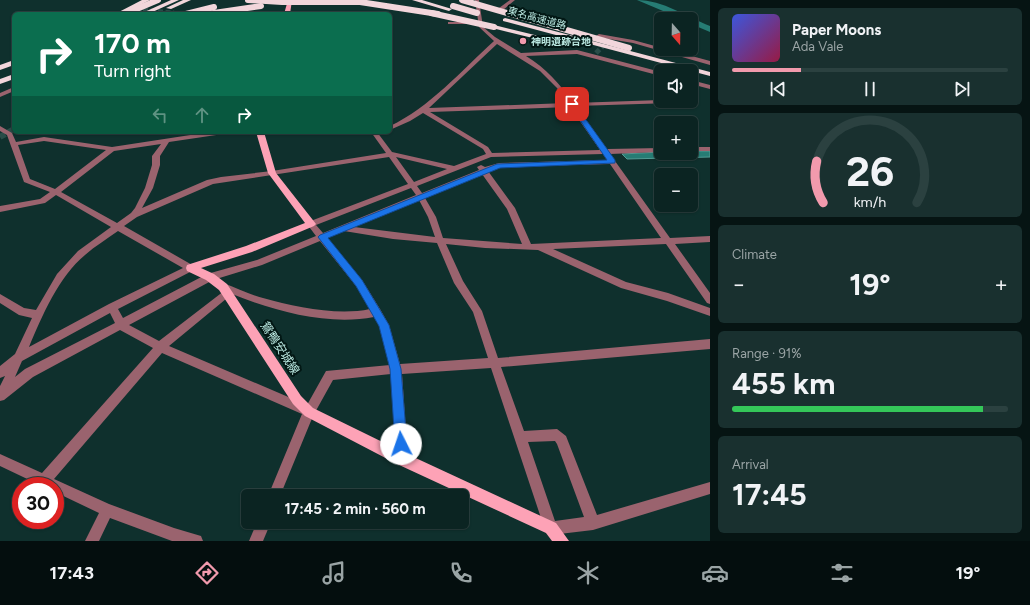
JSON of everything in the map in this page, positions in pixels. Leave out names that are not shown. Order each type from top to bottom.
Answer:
[{"type":"highway","points":[[123,12],[147,0]]},
{"type":"highway","points":[[130,12],[158,0]]},
{"type":"highway","points":[[143,12],[176,0]]},
{"type":"highway","points":[[161,12],[188,0]]},
{"type":"highway","points":[[248,0],[282,2],[360,2],[500,22],[554,41]]},
{"type":"highway","points":[[194,12],[217,6],[257,0]]},
{"type":"highway","points":[[221,12],[304,0]]},
{"type":"highway","name":"東名高速道路","points":[[415,0],[452,5],[500,22],[654,64]]},
{"type":"highway","name":"東名高速道路","points":[[429,0],[483,14]]},
{"type":"highway","points":[[462,0],[564,30],[710,68]]},
{"type":"highway","points":[[366,2],[438,14]]},
{"type":"highway","points":[[452,5],[564,30]]},
{"type":"highway","name":"東名高速道路","points":[[500,22],[710,74]]},
{"type":"highway","points":[[567,45],[654,67]]},
{"type":"highway","points":[[0,67],[12,62]]},
{"type":"highway","points":[[0,76],[12,71]]},
{"type":"highway","points":[[698,77],[710,80]]},
{"type":"main road","points":[[287,12],[290,0]]},
{"type":"main road","points":[[193,269],[312,225],[272,173],[261,134]]},
{"type":"main road","name":"鴛鴨安城線","points":[[193,269],[209,277],[225,291],[297,400],[309,412],[402,459],[551,528],[561,541]]},
{"type":"street","points":[[124,12],[147,0]]},
{"type":"street","points":[[468,0],[477,1],[609,40],[633,42],[710,63]]},
{"type":"street","points":[[501,9],[513,0]]},
{"type":"street","points":[[477,1],[481,28],[497,41],[547,73],[572,104],[710,300]]},
{"type":"street","points":[[132,9],[143,12]]},
{"type":"street","points":[[450,23],[480,23]]},
{"type":"street","points":[[392,127],[408,120],[423,110],[497,41]]},
{"type":"street","points":[[520,55],[577,52],[595,55],[654,72]]},
{"type":"street","points":[[698,84],[710,87]]},
{"type":"street","points":[[0,95],[8,86]]},
{"type":"street","points":[[423,110],[654,102]]},
{"type":"street","points":[[423,110],[486,148],[490,155]]},
{"type":"street","points":[[0,128],[10,134],[27,180],[56,192],[193,269]]},
{"type":"street","points":[[14,144],[44,139],[112,149],[209,134]]},
{"type":"street","points":[[375,134],[421,196],[432,217],[440,240],[459,283],[477,311],[493,363],[551,528],[593,523],[710,488]]},
{"type":"street","points":[[134,215],[138,210],[151,182],[156,165],[156,156],[167,140]]},
{"type":"street","points":[[0,209],[42,201],[112,149]]},
{"type":"street","points":[[698,149],[710,149]]},
{"type":"street","points":[[402,459],[396,369],[384,325],[359,283],[312,225],[490,155],[654,150]]},
{"type":"street","points":[[0,396],[38,315],[60,277],[81,253],[134,215],[210,182],[221,179],[272,173],[390,154],[453,169]]},
{"type":"street","points":[[473,161],[485,170],[511,208],[528,247]]},
{"type":"street","points":[[0,396],[29,373],[209,277],[259,262],[485,170],[499,165],[612,161]]},
{"type":"street","points":[[345,228],[393,236],[485,245],[528,247],[710,239]]},
{"type":"street","points":[[538,246],[624,285],[668,297],[710,312]]},
{"type":"street","points":[[0,373],[16,362],[112,307],[193,269]]},
{"type":"street","points":[[48,477],[160,346],[225,291],[262,302],[338,316],[362,315],[376,312]]},
{"type":"street","points":[[0,298],[22,312],[38,315]]},
{"type":"street","points":[[112,307],[121,324],[160,346],[309,412]]},
{"type":"street","points":[[277,489],[309,412],[330,376],[396,369],[493,363],[710,344]]},
{"type":"street","points":[[519,437],[557,435],[562,440],[593,523]]},
{"type":"street","points":[[0,460],[38,477]]},
{"type":"street","points":[[64,489],[107,510],[173,538],[196,541]]},
{"type":"street","points":[[92,541],[107,510]]},
{"type":"street","points":[[256,541],[261,529]]},
{"type":"water","points":[[698,151],[710,151],[710,157],[698,157]]},
{"type":"water","points":[[654,152],[654,158],[627,159],[622,154]]},
{"type":"waterway","points":[[641,0],[671,12]]},
{"type":"waterway","points":[[698,24],[710,29]]},
{"type":"tunnel","points":[[143,10],[164,12]]},
{"type":"tunnel","points":[[596,53],[609,40]]},
{"type":"tunnel","points":[[0,137],[12,130]]},
{"type":"place","name":"神明遺跡台地","points":[[523,41]]},
{"type":"route","points":[[401,444],[396,369],[384,325],[359,283],[323,237],[499,165],[612,162],[572,104]]}]
